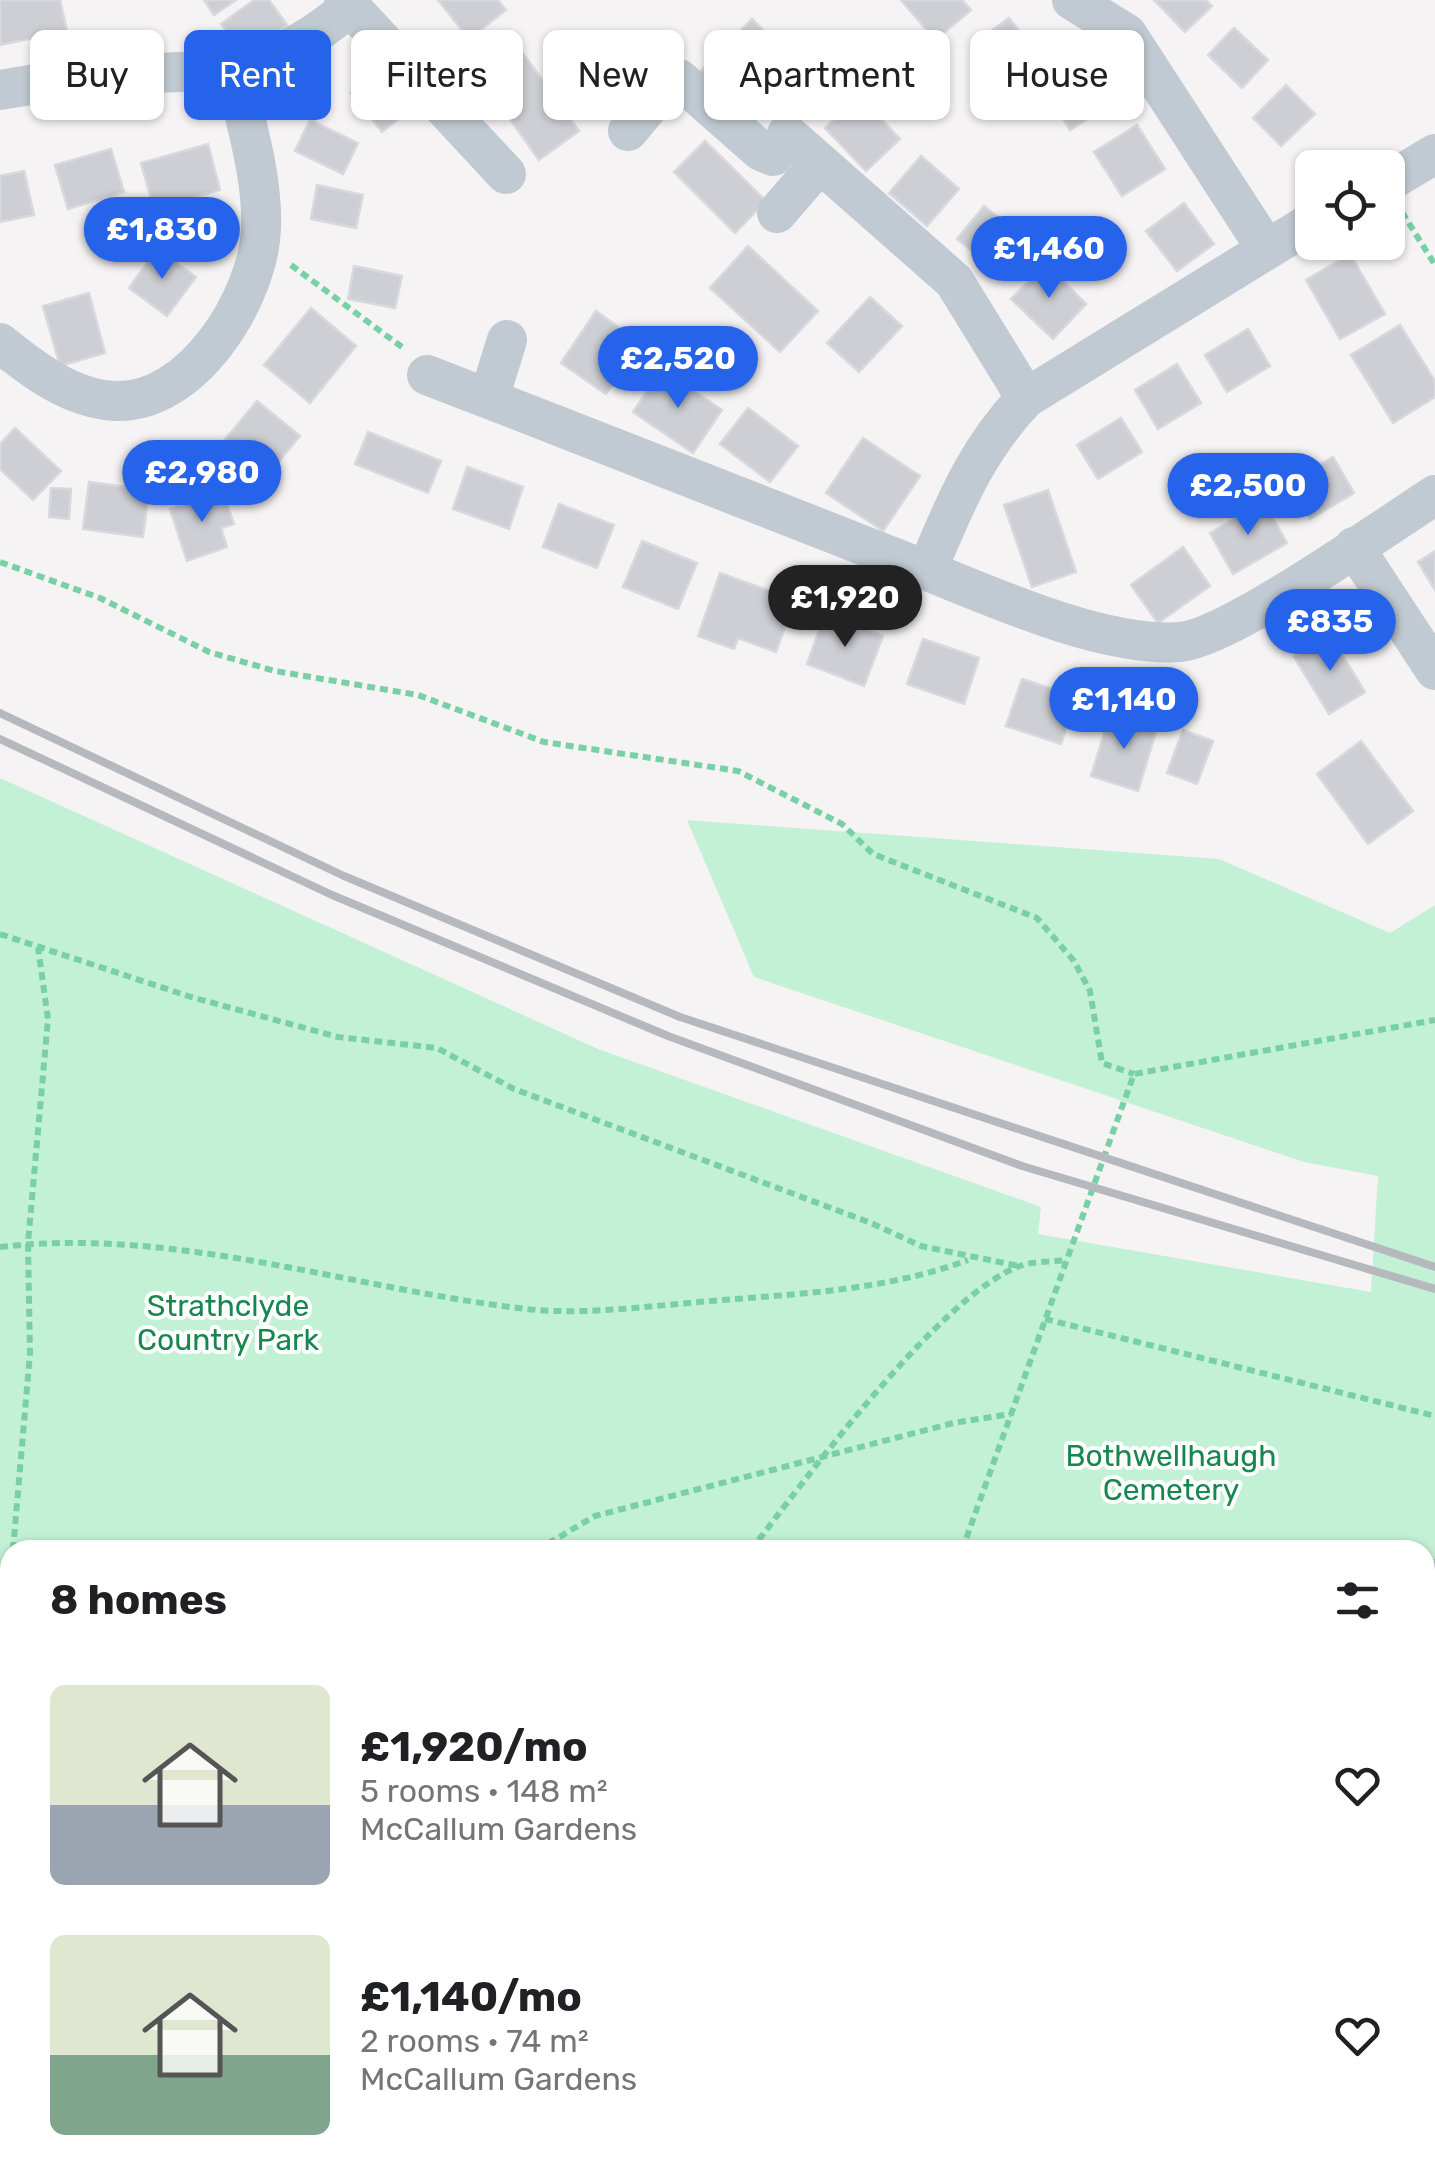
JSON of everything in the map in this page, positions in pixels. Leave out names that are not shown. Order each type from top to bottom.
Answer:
[{"type":"street","points":[[1072,0],[1128,34],[1266,247]]},
{"type":"street","points":[[316,30],[346,4],[506,174]]},
{"type":"street","points":[[0,90],[94,76],[184,72]]},
{"type":"street","points":[[628,131],[670,79],[678,79],[761,151],[773,156],[788,135],[954,281],[1026,398]]},
{"type":"street","points":[[0,343],[37,373],[76,391],[114,402],[142,398],[176,381],[202,359],[248,291],[258,252],[258,183],[245,120]]},
{"type":"street","points":[[1405,183],[1435,154]]},
{"type":"street","points":[[778,213],[818,164]]},
{"type":"street","points":[[927,570],[961,489],[991,435],[1026,398],[1295,231]]},
{"type":"street","points":[[489,398],[508,340]]},
{"type":"street","points":[[427,375],[927,570],[1087,629],[1134,640],[1184,642],[1225,627],[1435,496]]},
{"type":"street","points":[[1354,548],[1435,670]]},
{"type":"path","points":[[1405,216],[1435,265]]},
{"type":"path","points":[[258,252],[287,262],[416,357],[427,375]]},
{"type":"path","points":[[0,562],[100,598],[209,652],[275,671],[418,694],[544,742],[738,770],[842,824],[873,854],[1038,918],[1068,952],[1090,991],[1102,1063],[1132,1078],[1435,1020]]},
{"type":"path","points":[[0,934],[191,997],[338,1037],[437,1048],[514,1088],[871,1223],[921,1246],[969,1259],[1020,1266],[1066,1260]]},
{"type":"path","points":[[14,1540],[30,1353],[28,1244],[48,1019],[38,947]]},
{"type":"path","points":[[966,1540],[1132,1078]]},
{"type":"path","points":[[0,1247],[52,1240],[177,1250],[302,1268],[520,1309],[596,1310],[830,1291],[918,1278],[969,1259]]},
{"type":"path","points":[[759,1540],[820,1459],[955,1307],[1020,1266]]},
{"type":"path","points":[[1044,1319],[1435,1416]]},
{"type":"path","points":[[554,1540],[595,1516],[953,1423],[1011,1414]]},
{"type":"green space","name":"Strathclyde Country Park","points":[[0,778],[598,1049],[1041,1207],[1038,1234],[1371,1292],[1378,1176],[1304,1162],[754,977],[687,820],[1219,859],[1390,933],[1435,905],[1435,1540],[0,1540]]},
{"type":"building","points":[[0,0],[60,0],[67,30],[30,30],[30,39],[0,45]]},
{"type":"building","points":[[204,0],[236,0],[214,15]]},
{"type":"building","points":[[254,0],[269,0],[287,25],[280,30],[225,30],[221,24]]},
{"type":"building","points":[[438,0],[498,0],[506,10],[480,30],[462,30]]},
{"type":"building","points":[[901,0],[962,0],[971,10],[947,30],[926,30]]},
{"type":"building","points":[[1154,0],[1206,0],[1212,6],[1185,32]]},
{"type":"building","points":[[1009,18],[1019,30],[992,30]]},
{"type":"building","points":[[752,19],[763,30],[741,30]]},
{"type":"building","points":[[1234,28],[1268,60],[1242,88],[1208,55]]},
{"type":"building","points":[[523,53],[543,81],[543,120],[571,120],[579,131],[539,160],[510,120],[523,120]]},
{"type":"building","points":[[1286,85],[1315,114],[1281,146],[1253,118]]},
{"type":"building","points":[[310,120],[358,143],[343,174],[295,151]]},
{"type":"building","points":[[372,120],[397,120],[382,132]]},
{"type":"building","points":[[834,120],[882,120],[900,139],[866,171],[825,128]]},
{"type":"building","points":[[1064,120],[1086,120],[1070,130]]},
{"type":"building","points":[[1137,125],[1165,169],[1122,196],[1094,152]]},
{"type":"building","points":[[705,141],[766,201],[735,233],[674,172]]},
{"type":"building","points":[[208,144],[220,190],[154,209],[141,163]]},
{"type":"building","points":[[111,149],[124,192],[68,209],[55,165]]},
{"type":"building","points":[[921,156],[959,189],[927,226],[889,193]]},
{"type":"building","points":[[24,171],[34,215],[0,222],[0,176]]},
{"type":"building","points":[[317,185],[363,195],[356,228],[311,219]]},
{"type":"building","points":[[1184,203],[1214,244],[1177,271],[1146,231]]},
{"type":"building","points":[[984,206],[1024,238],[997,271],[957,239]]},
{"type":"building","points":[[748,246],[818,311],[780,352],[710,288]]},
{"type":"building","points":[[157,249],[196,277],[167,316],[129,288]]},
{"type":"building","points":[[1340,260],[1354,260],[1385,314],[1340,339],[1306,280]]},
{"type":"building","points":[[1046,264],[1086,304],[1053,339],[1011,299]]},
{"type":"building","points":[[354,266],[402,276],[395,308],[348,299]]},
{"type":"building","points":[[89,293],[105,353],[60,366],[43,306]]},
{"type":"building","points":[[870,297],[902,326],[859,372],[827,343]]},
{"type":"building","points":[[311,308],[356,346],[310,403],[264,365]]},
{"type":"building","points":[[596,311],[641,343],[606,394],[561,363]]},
{"type":"building","points":[[1400,325],[1435,381],[1435,397],[1393,423],[1351,355]]},
{"type":"building","points":[[1248,329],[1270,366],[1227,392],[1205,355]]},
{"type":"building","points":[[1177,364],[1201,403],[1158,429],[1135,390]]},
{"type":"building","points":[[662,369],[722,410],[693,453],[633,412]]},
{"type":"building","points":[[257,401],[300,436],[255,490],[212,455]]},
{"type":"building","points":[[748,408],[798,446],[770,482],[720,444]]},
{"type":"building","points":[[1121,418],[1142,452],[1098,479],[1077,445]]},
{"type":"building","points":[[15,428],[61,471],[33,500],[0,469],[0,444]]},
{"type":"building","points":[[368,432],[441,461],[428,493],[355,464]]},
{"type":"building","points":[[863,438],[920,476],[883,531],[826,493]]},
{"type":"building","points":[[1333,457],[1354,493],[1310,519],[1289,483]]},
{"type":"building","points":[[467,467],[523,487],[509,529],[453,509]]},
{"type":"building","points":[[89,482],[149,490],[143,537],[83,529]]},
{"type":"building","points":[[51,488],[71,489],[69,519],[49,517]]},
{"type":"building","points":[[1048,490],[1076,572],[1032,587],[1004,505]]},
{"type":"building","points":[[223,492],[234,524],[221,528],[227,547],[187,561],[170,509]]},
{"type":"building","points":[[1264,502],[1287,543],[1233,574],[1210,533]]},
{"type":"building","points":[[559,504],[614,525],[597,568],[543,547]]},
{"type":"building","points":[[642,541],[697,563],[678,609],[623,587]]},
{"type":"building","points":[[1183,547],[1210,586],[1158,623],[1131,585]]},
{"type":"building","points":[[1435,551],[1435,590],[1418,562]]},
{"type":"building","points":[[720,573],[795,600],[776,652],[738,638],[734,649],[698,636]]},
{"type":"building","points":[[825,614],[883,636],[864,686],[807,664]]},
{"type":"building","points":[[1330,635],[1365,692],[1329,714],[1294,657]]},
{"type":"building","points":[[923,639],[979,658],[964,704],[907,684]]},
{"type":"building","points":[[1022,679],[1077,697],[1061,744],[1006,726]]},
{"type":"building","points":[[1110,714],[1157,728],[1138,791],[1091,776]]},
{"type":"building","points":[[1183,730],[1213,741],[1197,784],[1167,773]]},
{"type":"building","points":[[1361,741],[1413,811],[1368,844],[1317,774]]},
{"type":"railway","points":[[0,713],[344,876],[680,1017],[1435,1267]]},
{"type":"railway","points":[[0,739],[332,895],[668,1036],[1022,1166],[1435,1289]]},
{"type":"park label","name":"Bothwellhaugh Cemetery","points":[[1171,1473]]}]
